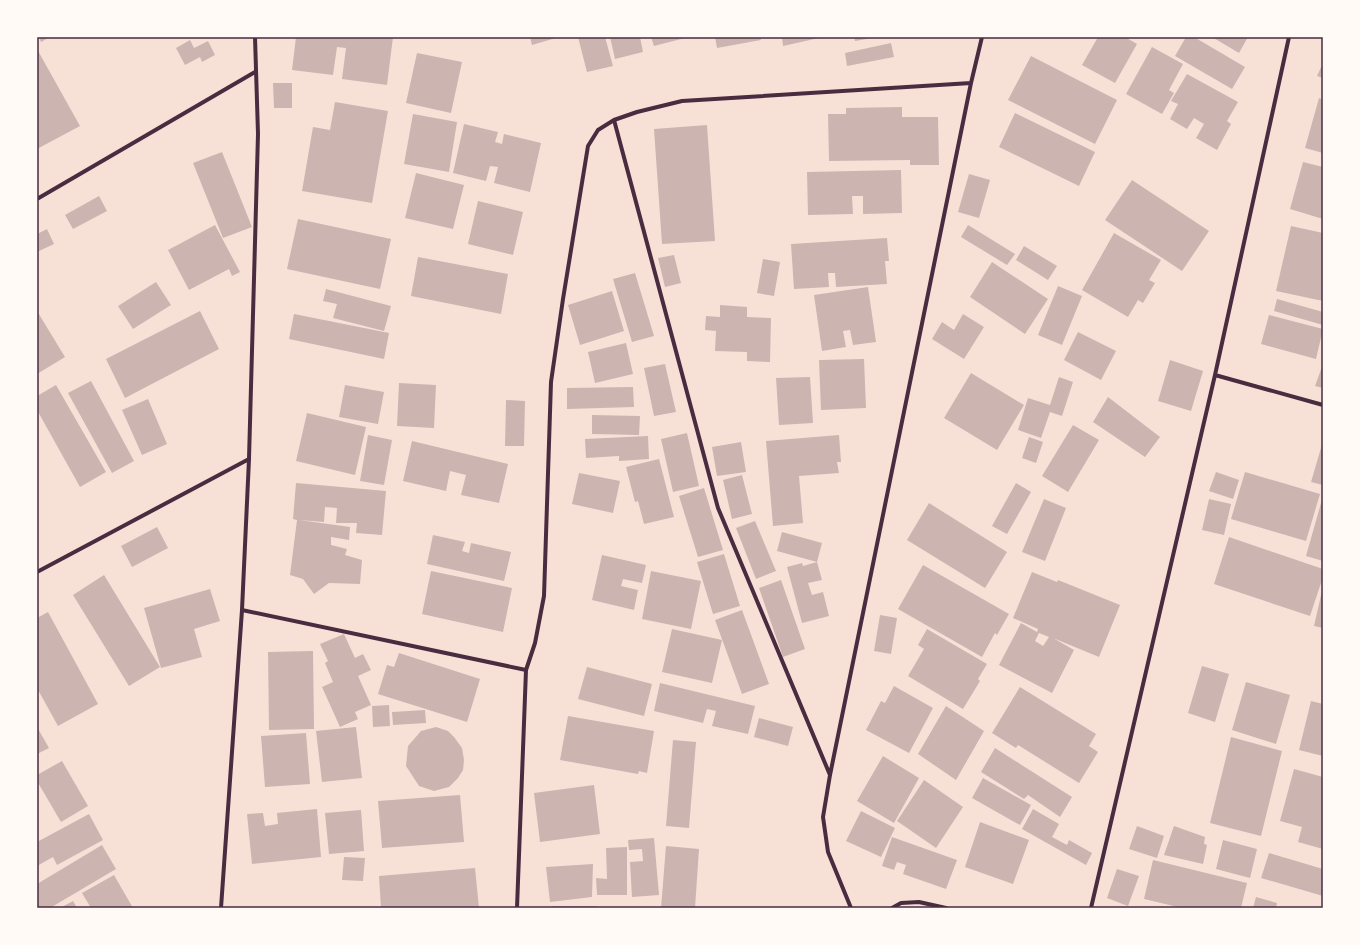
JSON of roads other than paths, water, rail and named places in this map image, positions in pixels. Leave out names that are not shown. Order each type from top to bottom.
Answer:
[{"type":"street","points":[[221,908],[242,610],[249,459],[258,134],[255,37]]},
{"type":"street","points":[[851,908],[828,852],[822,817],[970,82],[982,37]]},
{"type":"street","points":[[1091,908],[1215,375],[1289,37]]},
{"type":"street","points":[[37,199],[255,72]]},
{"type":"street","points":[[517,908],[526,670],[536,643],[544,596],[551,382],[588,146],[598,130],[614,120],[637,112],[682,101],[970,82]]},
{"type":"street","points":[[614,120],[718,508],[830,776]]},
{"type":"street","points":[[1215,375],[1323,405]]},
{"type":"street","points":[[37,572],[249,459]]},
{"type":"street","points":[[242,610],[526,670]]},
{"type":"street","points":[[892,908],[901,903],[919,902],[946,908]]}]
